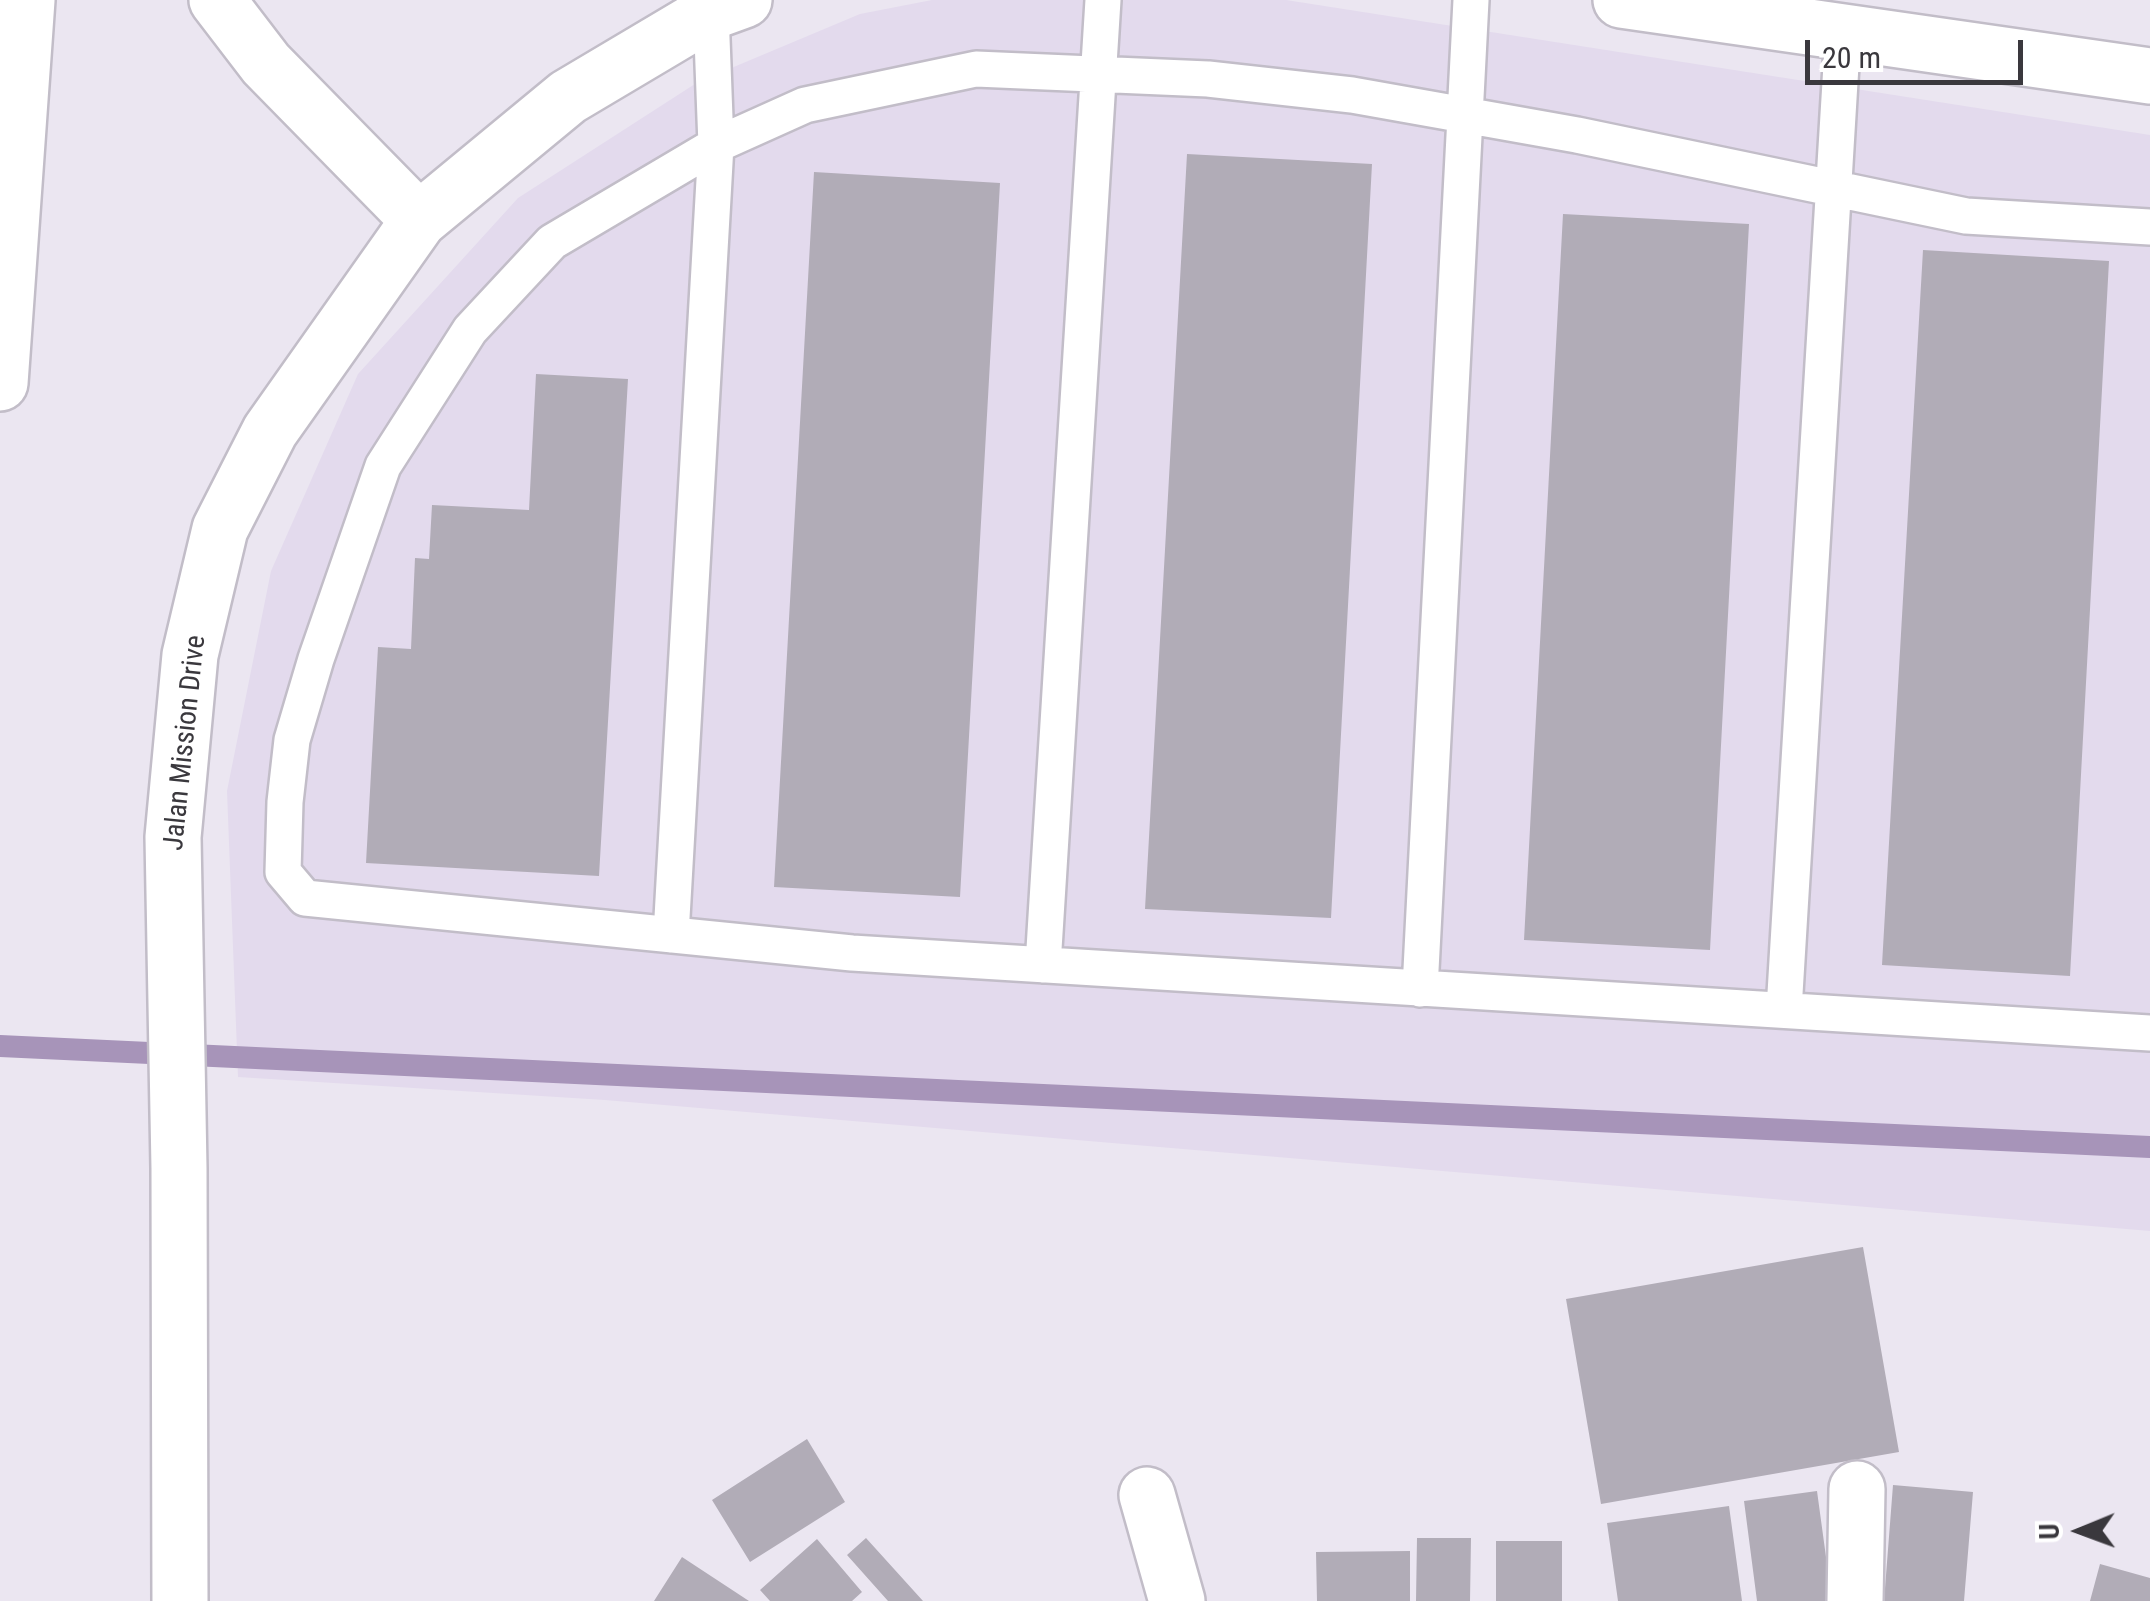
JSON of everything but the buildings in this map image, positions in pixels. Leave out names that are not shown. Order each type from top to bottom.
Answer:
[{"type":"street","points":[[0,383],[27,0]]},
{"type":"street","points":[[217,0],[266,64],[419,220]]},
{"type":"street","points":[[1621,0],[2150,76]]},
{"type":"street","name":"Jalan Mission Drive","points":[[180,1601],[173,837],[190,656],[220,529],[270,431],[419,220],[568,98],[727,6]]},
{"type":"street","points":[[1855,1601],[1857,1490]]},
{"type":"street","points":[[1146,1495],[1177,1601]]},
{"type":"lane","points":[[1043,966],[1103,0]]},
{"type":"lane","points":[[1420,989],[1471,0]]},
{"type":"lane","points":[[671,935],[727,6]]},
{"type":"lane","points":[[1784,1010],[1844,32]]},
{"type":"lane","points":[[2150,226],[1966,216],[1352,94],[1208,79],[976,69],[805,105],[716,145],[552,242],[470,330],[384,466],[297,724],[285,802],[283,872],[305,898],[852,953],[2150,1033]]},
{"type":"shaded area","points":[[932,0],[1286,0],[2150,135],[2150,1231],[605,1100],[238,1077],[227,791],[271,571],[358,374],[518,198],[698,82],[860,14]]},
{"type":"waterway","points":[[0,1046],[2150,1147]]}]
